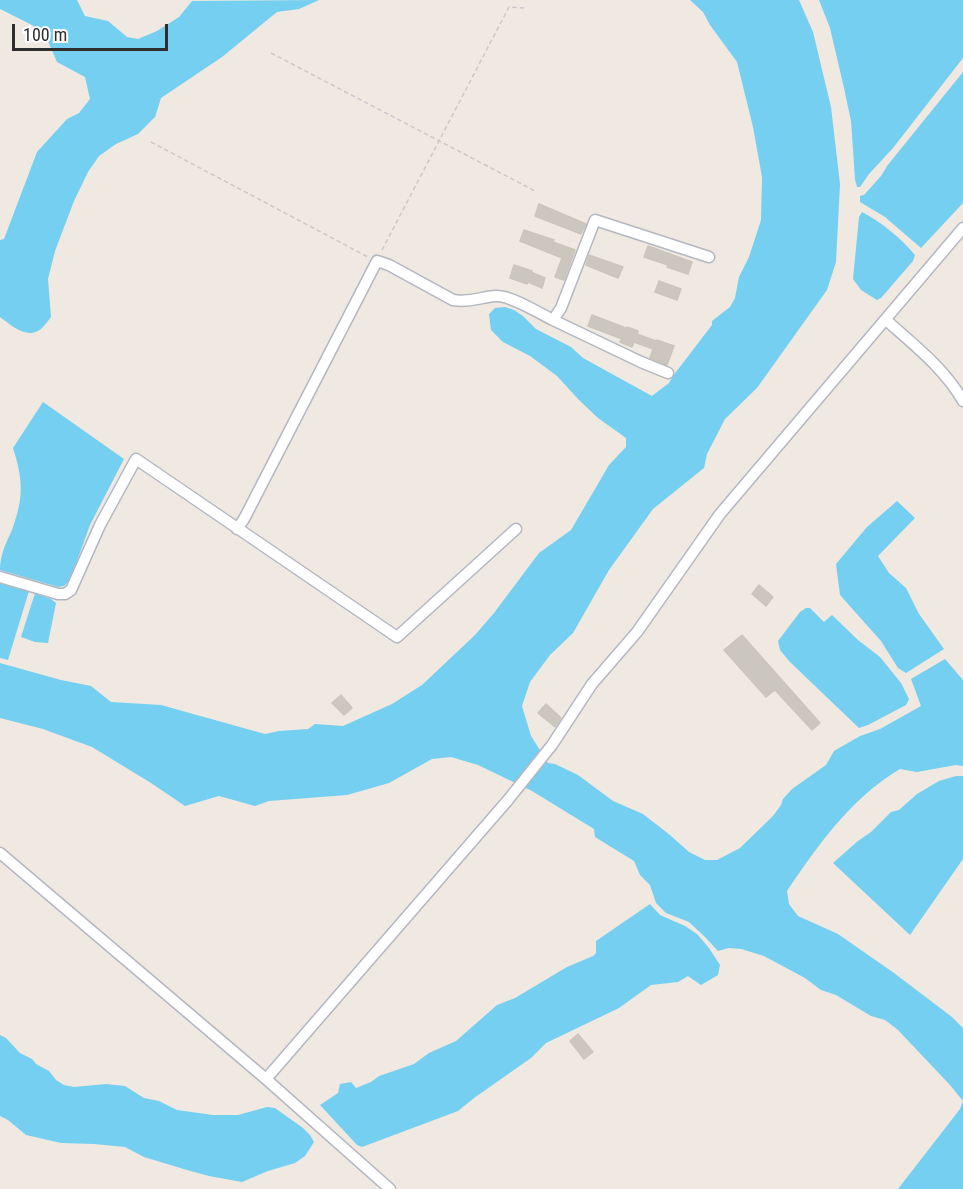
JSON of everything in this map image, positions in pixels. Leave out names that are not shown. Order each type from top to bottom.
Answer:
[{"type":"street","points":[[553,320],[561,308],[596,220],[709,257]]},
{"type":"street","points":[[266,1079],[508,800],[552,745],[592,684],[637,632],[720,514],[963,228]]},
{"type":"street","points":[[237,529],[377,261],[453,300],[465,302],[498,296],[508,298],[668,373]]},
{"type":"street","points":[[886,320],[941,371],[955,387],[963,401]]},
{"type":"street","points":[[0,577],[58,594],[66,594],[71,590],[100,525],[136,459],[397,638],[516,529]]},
{"type":"street","points":[[0,854],[266,1079],[390,1189]]},
{"type":"path","points":[[151,142],[377,261],[509,7],[525,8]]},
{"type":"path","points":[[271,53],[535,191]]},
{"type":"water","points":[[0,0],[77,0],[85,16],[108,21],[127,37],[138,39],[157,31],[179,17],[192,1],[319,0],[299,9],[277,12],[222,57],[161,98],[155,117],[138,134],[116,144],[99,156],[88,172],[74,201],[55,251],[48,279],[51,317],[41,329],[30,333],[19,330],[0,317],[0,240],[4,239],[37,152],[67,119],[79,113],[90,99],[85,77],[57,62],[46,37],[32,25],[0,9]]},
{"type":"water","points":[[690,0],[799,0],[813,32],[831,107],[840,184],[836,262],[827,290],[757,388],[725,419],[707,454],[704,468],[653,509],[609,570],[573,633],[550,655],[530,682],[522,706],[531,736],[548,763],[578,775],[613,801],[643,814],[689,852],[705,860],[717,860],[740,848],[773,816],[792,789],[826,765],[834,751],[921,706],[911,679],[945,659],[963,680],[963,766],[956,765],[917,772],[900,769],[883,780],[866,793],[837,823],[787,891],[789,904],[798,916],[838,934],[894,973],[963,1028],[963,1101],[898,1030],[885,1020],[871,1016],[836,995],[821,990],[805,978],[764,956],[741,949],[729,948],[718,951],[689,922],[666,913],[656,903],[650,885],[640,875],[634,861],[595,837],[594,829],[532,791],[478,765],[451,757],[432,759],[389,783],[347,795],[269,801],[255,806],[219,796],[185,806],[92,747],[43,729],[0,718],[0,663],[91,686],[111,702],[161,705],[265,734],[308,729],[315,724],[343,726],[392,704],[422,685],[475,635],[539,553],[571,530],[609,465],[626,447],[626,438],[598,418],[557,376],[530,356],[503,342],[491,330],[489,314],[495,308],[505,307],[514,310],[536,329],[571,347],[583,358],[652,396],[669,383],[712,325],[712,321],[730,307],[735,298],[739,277],[749,257],[761,220],[762,177],[753,127],[737,62],[703,12]]},
{"type":"water","points":[[819,0],[963,0],[963,58],[860,187],[857,187],[855,179],[851,121],[844,88],[830,28]]},
{"type":"water","points":[[963,72],[963,203],[921,248],[885,217],[860,202],[860,196],[864,195],[881,176]]},
{"type":"water","points":[[862,212],[890,231],[915,255],[913,261],[877,300],[861,290],[853,279],[859,217]]},
{"type":"water","points":[[43,402],[124,459],[90,525],[70,580],[64,586],[58,587],[0,570],[2,554],[19,508],[20,479],[13,448]]},
{"type":"water","points":[[897,501],[915,518],[878,556],[889,573],[906,588],[919,614],[944,649],[906,673],[898,668],[881,641],[840,595],[836,564],[867,527]]},
{"type":"water","points":[[0,584],[29,591],[8,660],[0,658]]},
{"type":"water","points":[[35,593],[56,603],[48,643],[35,642],[21,637]]},
{"type":"water","points":[[810,608],[824,622],[832,615],[880,657],[901,683],[909,699],[906,705],[859,728],[790,662],[780,650],[778,641],[800,612]]},
{"type":"water","points":[[963,776],[963,859],[910,935],[833,863],[871,832],[891,812],[899,810],[917,794],[939,781]]},
{"type":"water","points":[[650,904],[660,915],[697,934],[720,965],[718,975],[701,985],[688,976],[678,982],[651,985],[619,1008],[546,1043],[531,1058],[458,1111],[362,1147],[357,1145],[320,1105],[338,1093],[340,1084],[351,1082],[356,1088],[379,1076],[414,1064],[429,1053],[456,1041],[497,1005],[515,998],[567,967],[593,956],[596,953],[596,941]]},
{"type":"water","points":[[0,1035],[20,1053],[49,1071],[56,1080],[64,1085],[74,1087],[106,1084],[125,1086],[144,1098],[159,1101],[177,1110],[213,1115],[238,1115],[267,1107],[275,1108],[303,1128],[314,1142],[305,1156],[295,1163],[242,1182],[187,1170],[144,1157],[125,1147],[61,1143],[26,1135],[0,1116]]},
{"type":"water","points":[[963,1101],[963,1189],[898,1189],[960,1109]]},
{"type":"building","points":[[539,204],[586,224],[581,234],[535,216]]},
{"type":"building","points":[[524,230],[575,250],[564,280],[555,277],[562,258],[520,241]]},
{"type":"building","points":[[648,246],[692,262],[688,274],[644,257]]},
{"type":"building","points":[[589,255],[623,267],[618,278],[586,265]]},
{"type":"building","points":[[514,265],[545,278],[542,288],[510,278]]},
{"type":"building","points":[[659,281],[681,289],[677,300],[655,292]]},
{"type":"building","points":[[592,315],[638,331],[637,334],[674,346],[667,365],[650,358],[653,349],[634,342],[632,347],[620,342],[622,339],[588,326]]},
{"type":"building","points":[[759,585],[773,597],[766,606],[752,594]]},
{"type":"building","points":[[742,635],[820,723],[812,730],[775,690],[766,697],[724,650]]},
{"type":"building","points":[[341,695],[352,708],[344,715],[332,703]]},
{"type":"building","points":[[546,704],[561,718],[555,727],[538,713]]},
{"type":"building","points":[[578,1034],[593,1052],[584,1059],[570,1041]]}]
